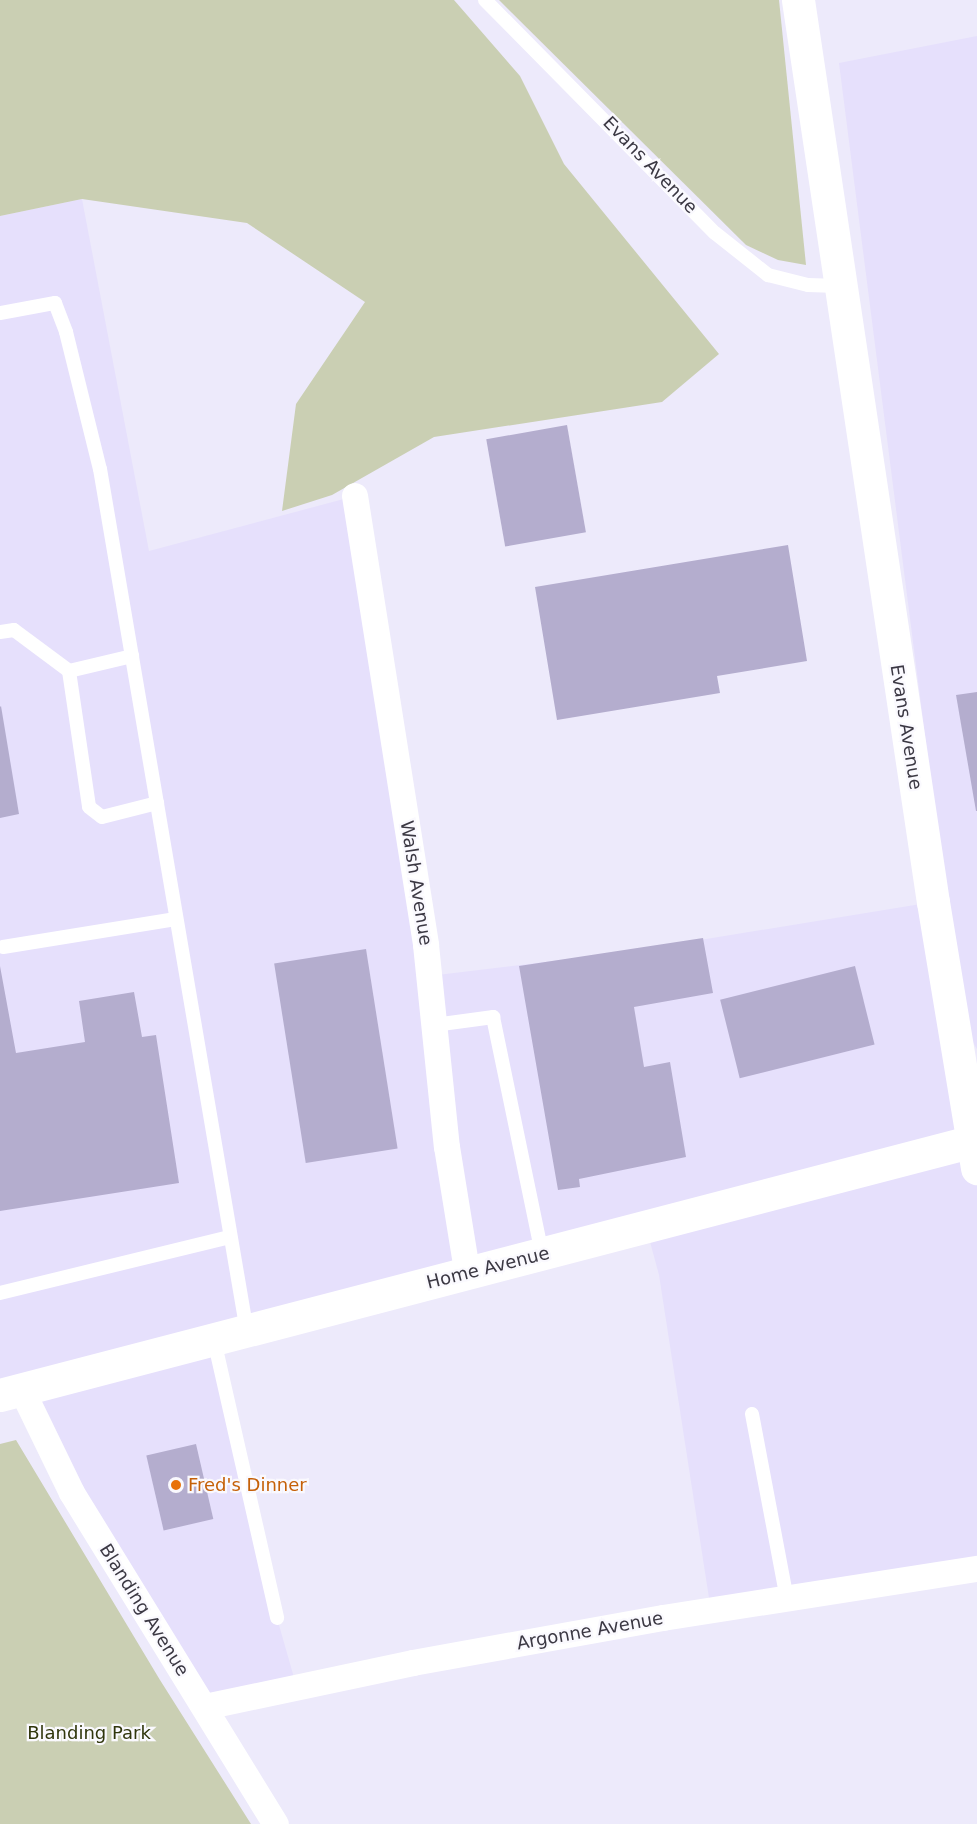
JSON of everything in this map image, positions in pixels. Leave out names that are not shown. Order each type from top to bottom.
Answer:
[{"type":"street","name":"Evans Avenue","points":[[798,0],[838,286],[975,1150]]},
{"type":"street","name":"Walsh Avenue","points":[[355,496],[426,945],[447,1147],[467,1271]]},
{"type":"street","name":"Home Avenue","points":[[11,1393],[247,1332],[467,1271],[975,1150]]},
{"type":"street","name":"Blanding Avenue","points":[[11,1393],[276,1824]]},
{"type":"street","name":"Argonne Avenue","points":[[205,1707],[412,1663],[977,1569]]},
{"type":"lane","name":"Evans Avenue","points":[[486,0],[724,240],[768,275],[808,285],[838,286]]},
{"type":"lane","points":[[0,313],[55,303],[66,332],[100,469],[247,1332]]},
{"type":"lane","points":[[0,632],[14,630],[69,671],[89,807],[102,818],[157,803]]},
{"type":"lane","points":[[69,671],[132,656]]},
{"type":"lane","points":[[3,947],[176,919]]},
{"type":"lane","points":[[434,1025],[493,1017],[542,1254]]},
{"type":"lane","points":[[0,1293],[230,1237]]},
{"type":"lane","points":[[214,1340],[277,1618]]},
{"type":"lane","points":[[752,1414],[787,1599]]},
{"type":"shaded area","points":[[977,36],[977,1049],[962,1025],[839,63]]},
{"type":"shaded area","points":[[82,199],[149,551],[355,496],[429,976],[627,952],[933,902],[977,1168],[977,1569],[711,1611],[659,1275],[646,1227],[214,1340],[277,1618],[297,1688],[205,1707],[22,1390],[0,1395],[0,216]]},
{"type":"green space","points":[[0,0],[454,0],[520,76],[564,164],[719,354],[662,402],[434,437],[332,495],[282,511],[296,404],[365,302],[247,223],[82,199],[0,216]]},
{"type":"green space","points":[[499,0],[779,0],[806,265],[778,260],[746,245]]},
{"type":"green space","name":"Blanding Park","points":[[16,1440],[160,1680],[251,1824],[0,1824],[0,1444]]},
{"type":"building","points":[[567,425],[586,532],[505,547],[486,439]]},
{"type":"building","points":[[788,545],[807,661],[717,676],[720,693],[557,720],[535,587]]},
{"type":"building","points":[[977,692],[977,811],[976,811],[956,695]]},
{"type":"building","points":[[0,707],[19,814],[0,818]]},
{"type":"building","points":[[703,938],[713,993],[634,1007],[644,1067],[670,1062],[686,1157],[579,1179],[580,1187],[558,1190],[519,966]]},
{"type":"building","points":[[366,949],[398,1149],[306,1163],[274,964]]},
{"type":"building","points":[[0,966],[16,1053],[85,1042],[79,1001],[134,992],[142,1037],[156,1035],[179,1183],[0,1211]]},
{"type":"building","points":[[855,966],[875,1045],[740,1078],[720,1000]]},
{"type":"building","points":[[196,1444],[213,1519],[164,1530],[146,1455]]},
{"type":"place","name":"Fred's Dinner","points":[[176,1485]]}]
